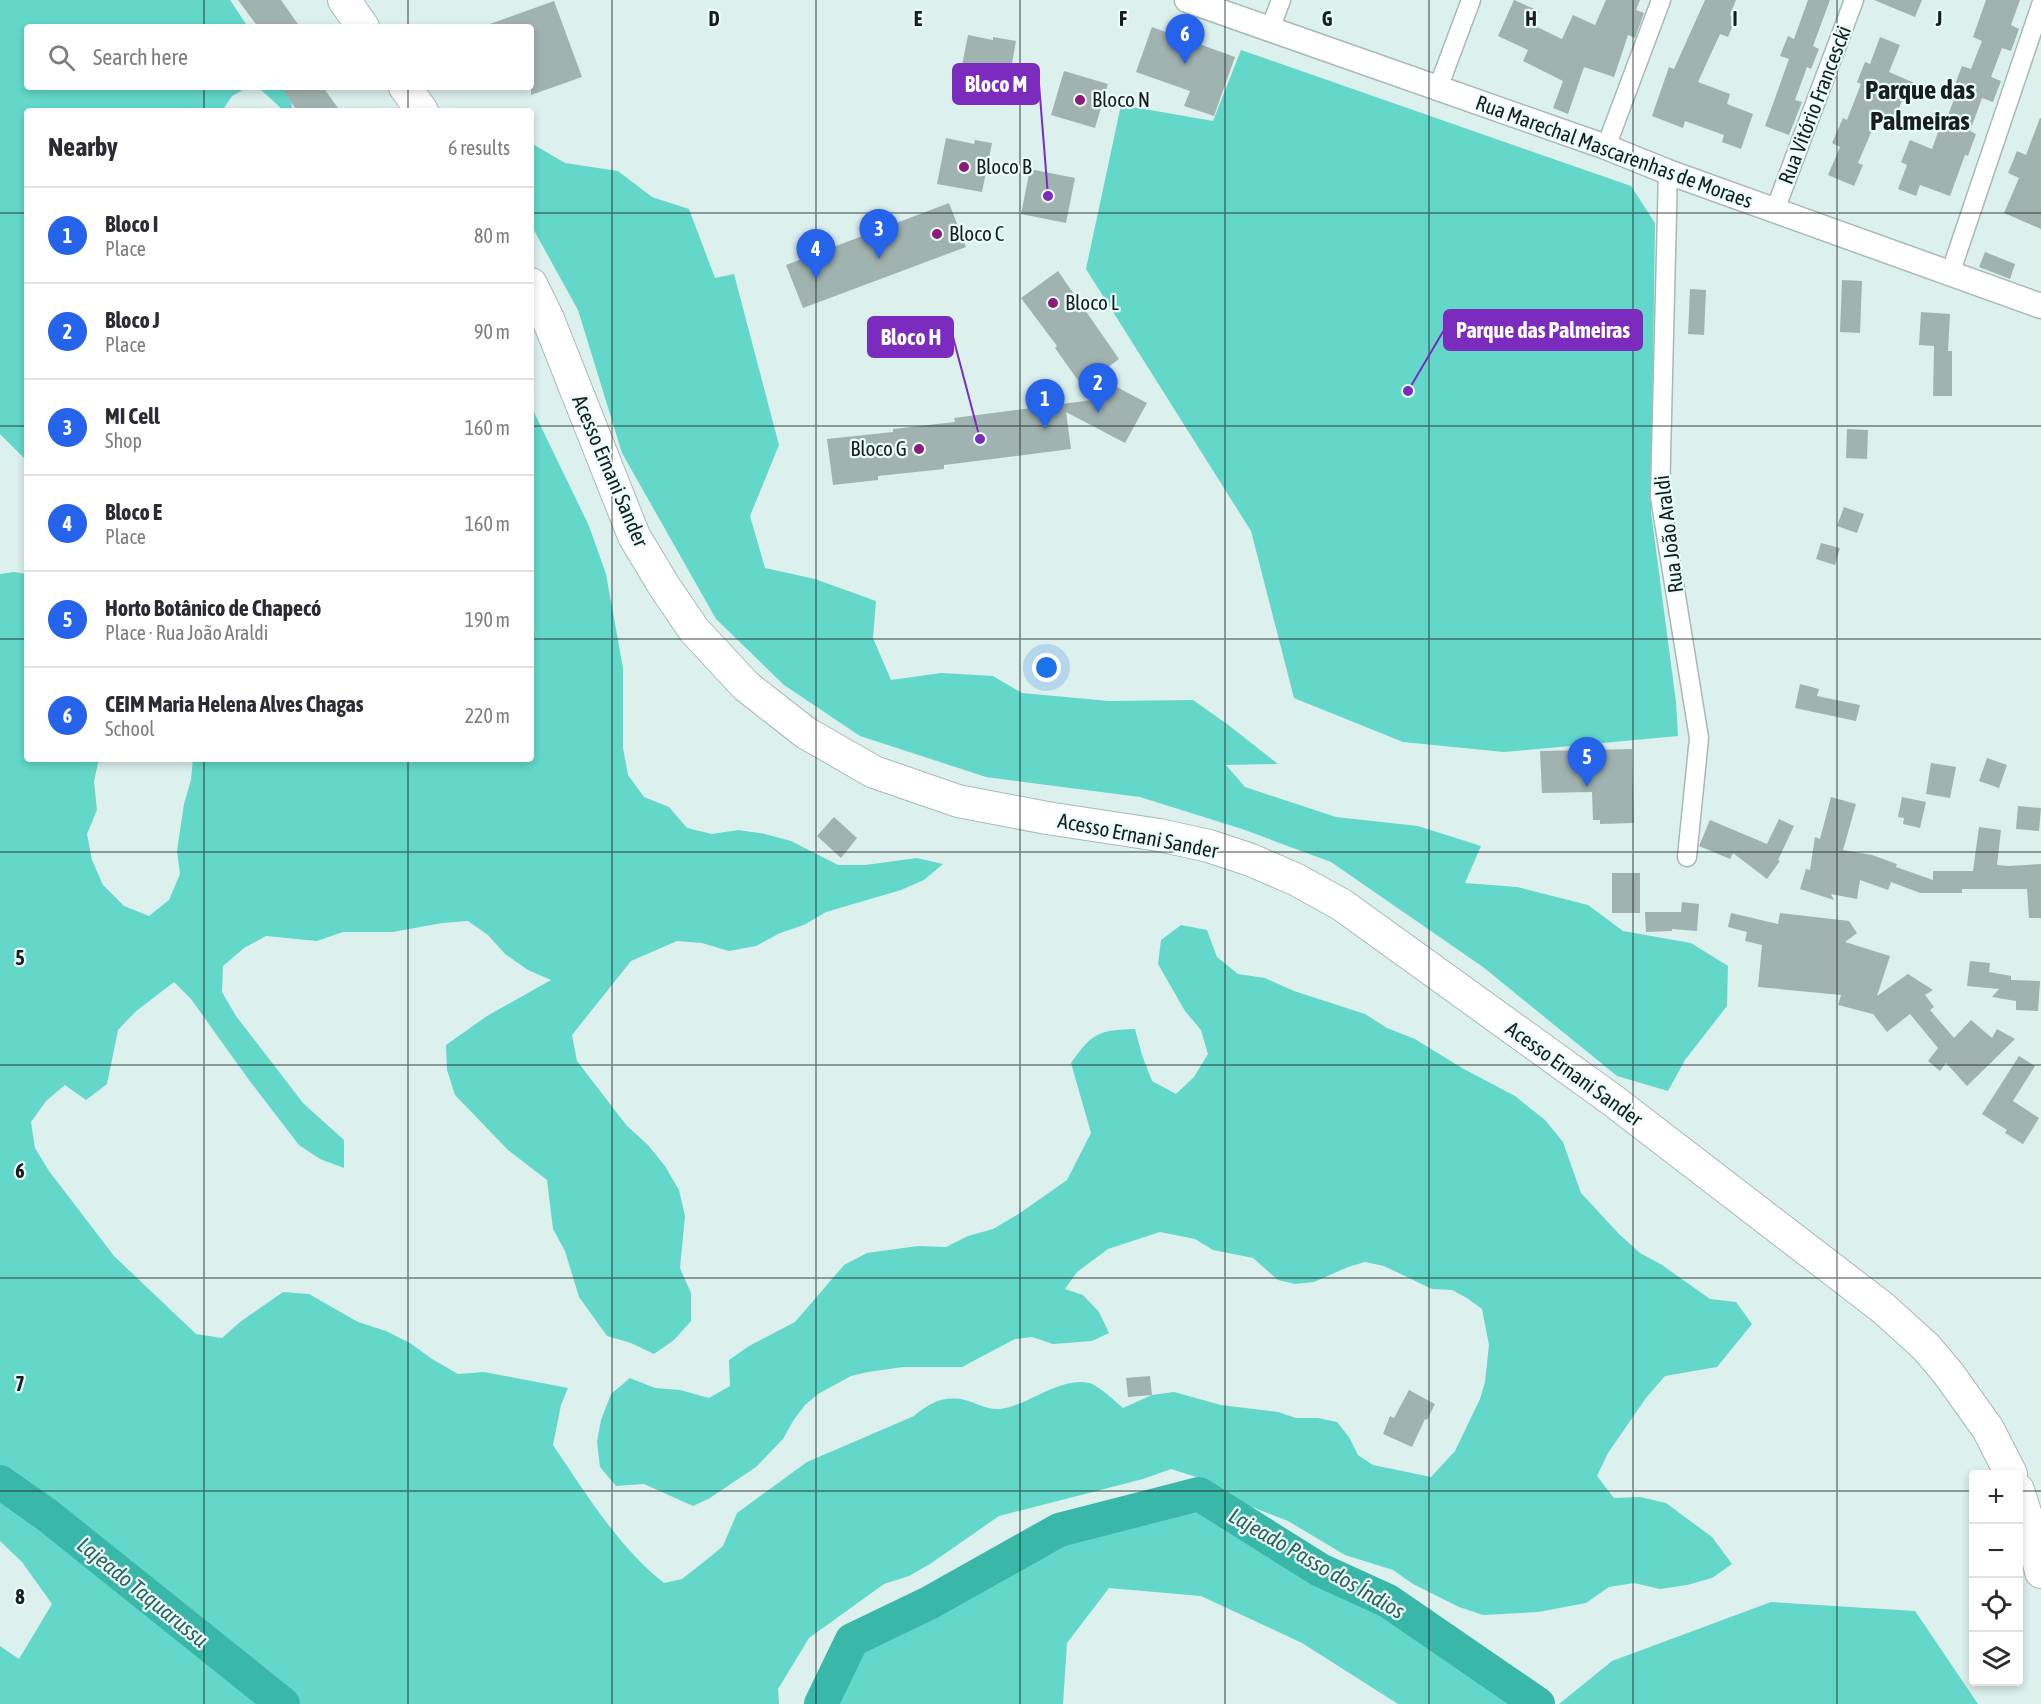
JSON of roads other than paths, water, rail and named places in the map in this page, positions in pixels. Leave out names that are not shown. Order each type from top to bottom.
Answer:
[{"type":"highway","points":[[344,0],[361,24]]},
{"type":"highway","points":[[407,90],[420,108]]},
{"type":"highway","name":"Acesso Ernani Sander","points":[[534,290],[548,319],[634,536],[694,630],[746,686],[806,733],[874,772],[958,801],[1047,818],[1159,835],[1209,846],[1251,860],[1298,880],[1342,905],[1611,1099],[1883,1308],[1926,1347],[1948,1373],[1988,1429],[2009,1470]]},
{"type":"highway","points":[[2023,1504],[2041,1572]]},
{"type":"street","name":"Rua Marechal Mascarenhas de Moraes","points":[[1187,0],[1606,147],[1668,172],[2041,306]]},
{"type":"street","points":[[1270,29],[1281,0]]},
{"type":"street","points":[[1438,88],[1471,0]]},
{"type":"street","points":[[1606,147],[1661,0]]},
{"type":"street","name":"Rua Vitório Francescki","points":[[1775,210],[1854,0]]},
{"type":"street","points":[[1950,274],[2041,5]]},
{"type":"street","name":"Rua João Araldi","points":[[1668,172],[1660,497],[1699,738],[1687,857]]},
{"type":"waterway","name":"Lajeado Taquarussu","points":[[0,1482],[47,1515],[283,1704]]},
{"type":"waterway","name":"Lajeado Passo dos Índios","points":[[821,1704],[852,1640],[929,1603],[1059,1530],[1199,1494],[1320,1570],[1388,1601],[1538,1704]]},
{"type":"place","name":"CEIM Maria Helena Alves Chagas","points":[[1185,64]]},
{"type":"place","name":"Bloco N","points":[[1080,100]]},
{"type":"place","name":"Bloco B","points":[[964,167]]},
{"type":"place","name":"Bloco M","points":[[1048,196]]},
{"type":"place","name":"Bloco C","points":[[937,234]]},
{"type":"place","name":"MI Cell","points":[[879,259]]},
{"type":"place","name":"Bloco E","points":[[816,279]]},
{"type":"place","name":"Bloco L","points":[[1053,303]]},
{"type":"place","name":"Parque das Palmeiras","points":[[1408,391]]},
{"type":"place","name":"Bloco J","points":[[1098,413]]},
{"type":"place","name":"Bloco I","points":[[1045,429]]},
{"type":"place","name":"Bloco H","points":[[980,439]]},
{"type":"place","name":"Bloco G","points":[[919,449]]},
{"type":"place","name":"Horto Botânico de Chapecó","points":[[1587,787]]},
{"type":"district","name":"Parque das Palmeiras","points":[[1920,106]]}]
